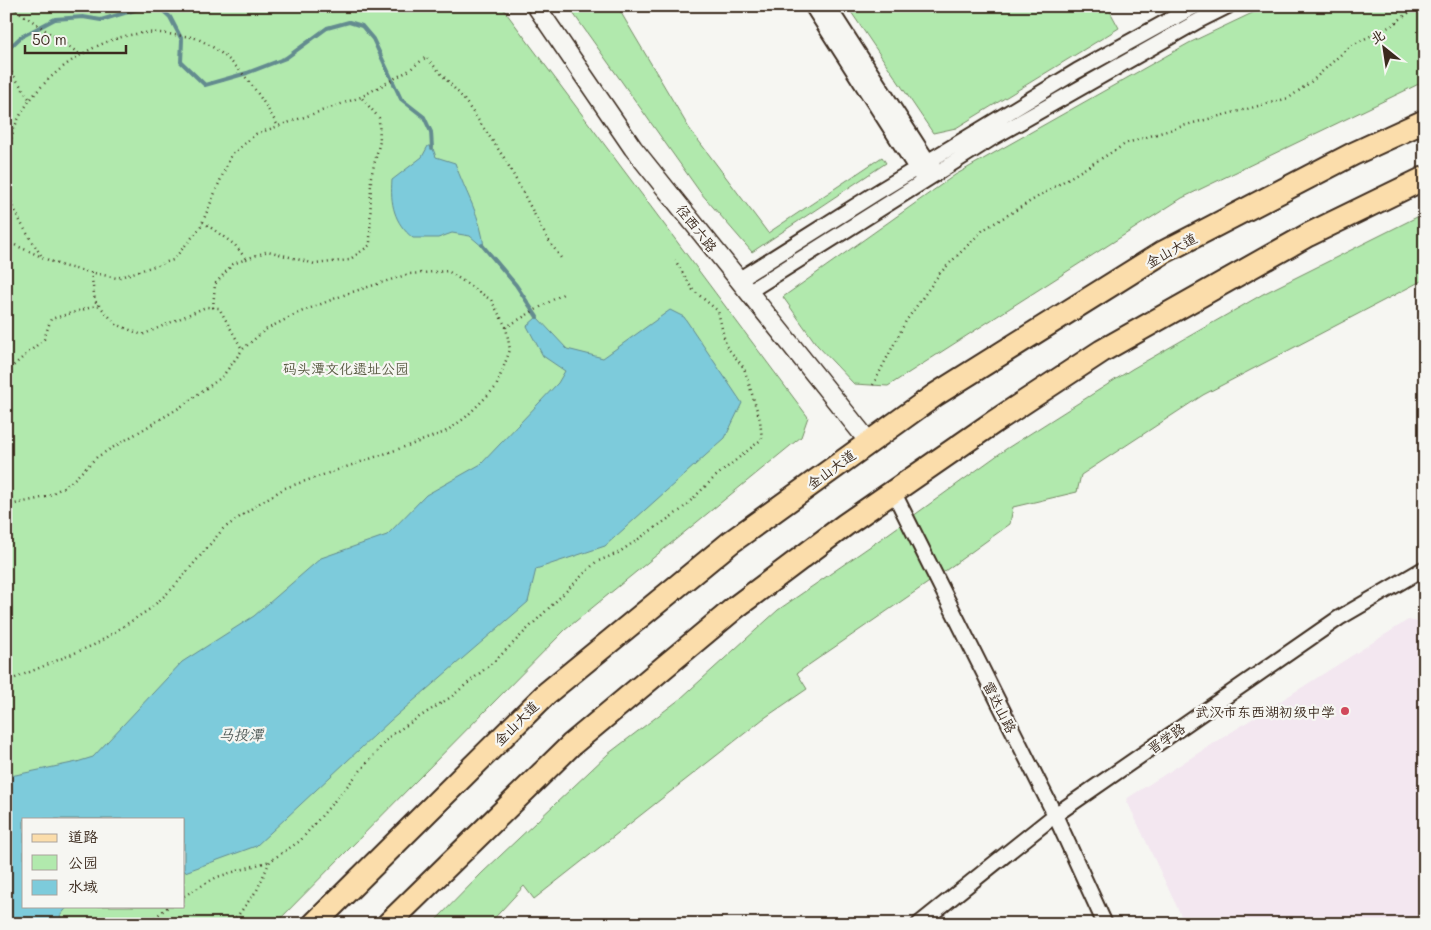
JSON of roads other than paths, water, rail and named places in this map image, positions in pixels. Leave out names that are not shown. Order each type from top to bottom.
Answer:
[{"type":"main road","name":"金山大道","points":[[314,924],[547,693],[730,542],[935,395],[1162,253],[1352,154],[1425,121]]},
{"type":"main road","points":[[388,924],[572,744],[736,607],[893,491],[1102,351],[1308,235],[1425,178]]},
{"type":"street","name":"径西六路","points":[[536,6],[633,148],[869,442]]},
{"type":"street","points":[[812,6],[931,177]]},
{"type":"street","points":[[828,6],[922,165]]},
{"type":"street","points":[[743,286],[922,165],[1077,72],[1195,6]]},
{"type":"street","points":[[743,286],[931,177],[1003,132],[1198,21],[1228,6]]},
{"type":"street","name":"雷达山路","points":[[893,491],[1055,815],[1104,924]]},
{"type":"street","name":"晋学路","points":[[919,924],[1055,815],[1339,618],[1425,568]]},
{"type":"water","points":[[428,146],[432,146],[436,157],[455,163],[477,216],[484,248],[470,236],[452,233],[438,238],[413,238],[397,219],[393,205],[392,180],[422,157]]},
{"type":"water","name":"马投潭","points":[[670,310],[684,317],[742,403],[725,438],[605,546],[536,569],[528,602],[390,721],[256,846],[185,872],[185,818],[22,818],[22,908],[66,908],[60,916],[64,924],[6,924],[6,777],[93,757],[182,662],[254,616],[321,558],[387,535],[426,495],[481,464],[558,383],[565,371],[543,356],[527,326],[537,317],[567,349],[603,358]]},
{"type":"waterway","points":[[6,51],[21,37],[55,19],[83,17],[101,20],[148,6]]},
{"type":"waterway","points":[[158,6],[170,17],[182,40],[181,62],[205,85],[247,73],[286,58],[327,28],[349,22],[362,26],[373,39],[401,99],[424,117],[431,132],[432,148]]},
{"type":"waterway","points":[[482,245],[516,285],[537,317]]},
{"type":"place","name":"武汉市东西湖初级中学","points":[[1345,711]]},
{"type":"park label","name":"码头潭文化遗址公园","points":[[346,368]]}]
